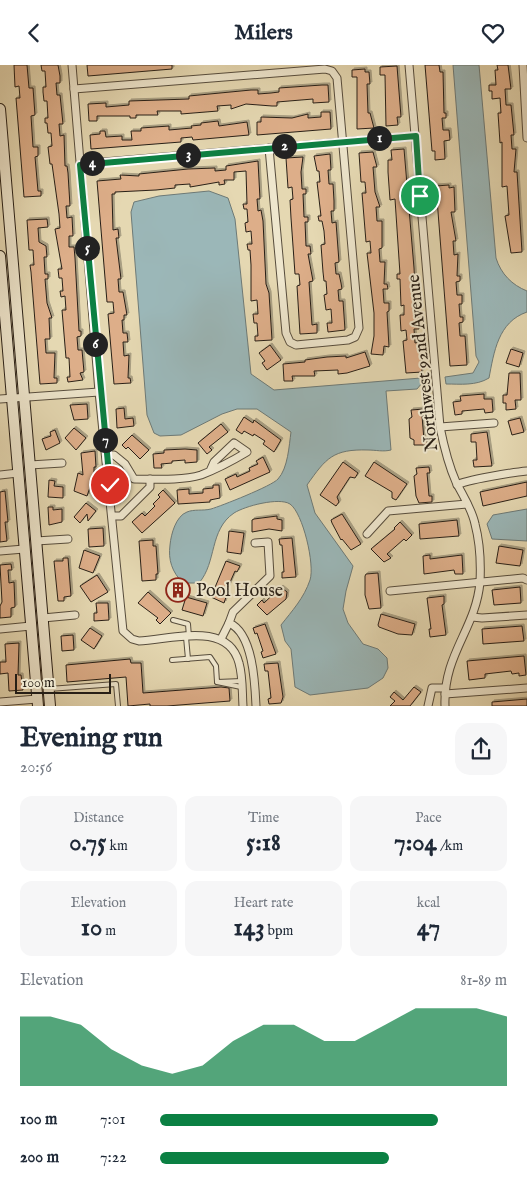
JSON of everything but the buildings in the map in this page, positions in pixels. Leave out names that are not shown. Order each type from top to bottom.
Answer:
[{"type":"main road","points":[[0,109],[50,706]]},
{"type":"main road","points":[[0,256],[3,322],[13,398],[37,703]]},
{"type":"main road","points":[[32,631],[39,653],[42,681],[49,689]]},
{"type":"street","points":[[72,65],[122,626],[126,636],[139,641],[209,636],[221,639],[238,658],[243,706]]},
{"type":"street","name":"Northwest 92nd Avenue","points":[[409,65],[440,427],[445,454],[457,485],[468,503],[475,523],[480,552],[480,583],[472,617],[451,660],[445,691],[445,706]]},
{"type":"street","points":[[523,65],[527,138]]},
{"type":"street","points":[[74,89],[325,69],[332,71],[337,78],[359,328],[355,337],[348,341],[296,345],[290,342],[286,333],[269,148]]},
{"type":"street","points":[[80,165],[416,136]]},
{"type":"street","points":[[0,399],[100,391]]},
{"type":"street","points":[[440,427],[494,423]]},
{"type":"street","points":[[107,455],[114,455],[125,464],[134,479],[150,479],[199,475],[210,471],[223,466],[247,452],[234,443],[214,461],[210,471]]},
{"type":"street","points":[[30,465],[62,463]]},
{"type":"street","points":[[457,485],[465,480],[477,481],[527,471]]},
{"type":"street","points":[[0,475],[18,473]]},
{"type":"street","points":[[113,516],[121,516],[150,487],[150,479]]},
{"type":"street","points":[[367,534],[388,511],[468,503]]},
{"type":"street","points":[[36,541],[68,539]]},
{"type":"street","points":[[221,639],[233,612],[270,576],[268,543],[254,543]]},
{"type":"street","points":[[0,551],[24,549]]},
{"type":"street","points":[[390,591],[523,578],[527,580]]},
{"type":"street","points":[[43,618],[75,615]]},
{"type":"street","points":[[472,617],[527,615]]},
{"type":"street","points":[[229,623],[239,628],[253,665],[256,706]]},
{"type":"street","points":[[0,629],[32,631]]},
{"type":"street","points":[[428,706],[432,688],[445,691],[527,688]]},
{"type":"street","points":[[0,702],[37,703]]},
{"type":"lane","points":[[173,620],[188,624],[188,659]]},
{"type":"lane","points":[[172,660],[210,657],[215,661],[217,682],[242,684]]},
{"type":"lane","points":[[49,689],[116,684],[118,706]]},
{"type":"water","points":[[453,65],[479,65],[496,258],[508,278],[517,286],[527,291],[527,312],[517,317],[504,330],[496,348],[489,378],[484,381],[462,384],[446,384],[445,377],[473,373],[479,362],[476,356]]},
{"type":"water","points":[[209,191],[228,198],[235,219],[251,374],[274,390],[421,378],[422,383],[417,389],[386,391],[391,450],[356,450],[338,454],[325,462],[307,485],[315,513],[353,566],[343,609],[348,623],[363,644],[378,649],[387,658],[388,668],[383,678],[368,688],[310,695],[295,687],[291,649],[285,641],[281,625],[304,593],[310,580],[311,563],[303,528],[295,509],[290,504],[278,501],[262,503],[234,513],[221,528],[209,566],[199,583],[183,583],[176,575],[172,566],[170,556],[171,541],[173,531],[180,517],[190,511],[211,509],[225,504],[257,491],[278,479],[286,463],[291,432],[257,409],[237,409],[222,414],[181,435],[160,436],[154,433],[147,415],[131,212],[134,202],[159,196]]},
{"type":"water","points":[[527,509],[527,541],[492,539],[487,524],[493,515]]},
{"type":"place","name":"Pool House","points":[[178,590]]},
{"type":"route","points":[[110,485],[80,165],[416,136],[420,196]]}]
